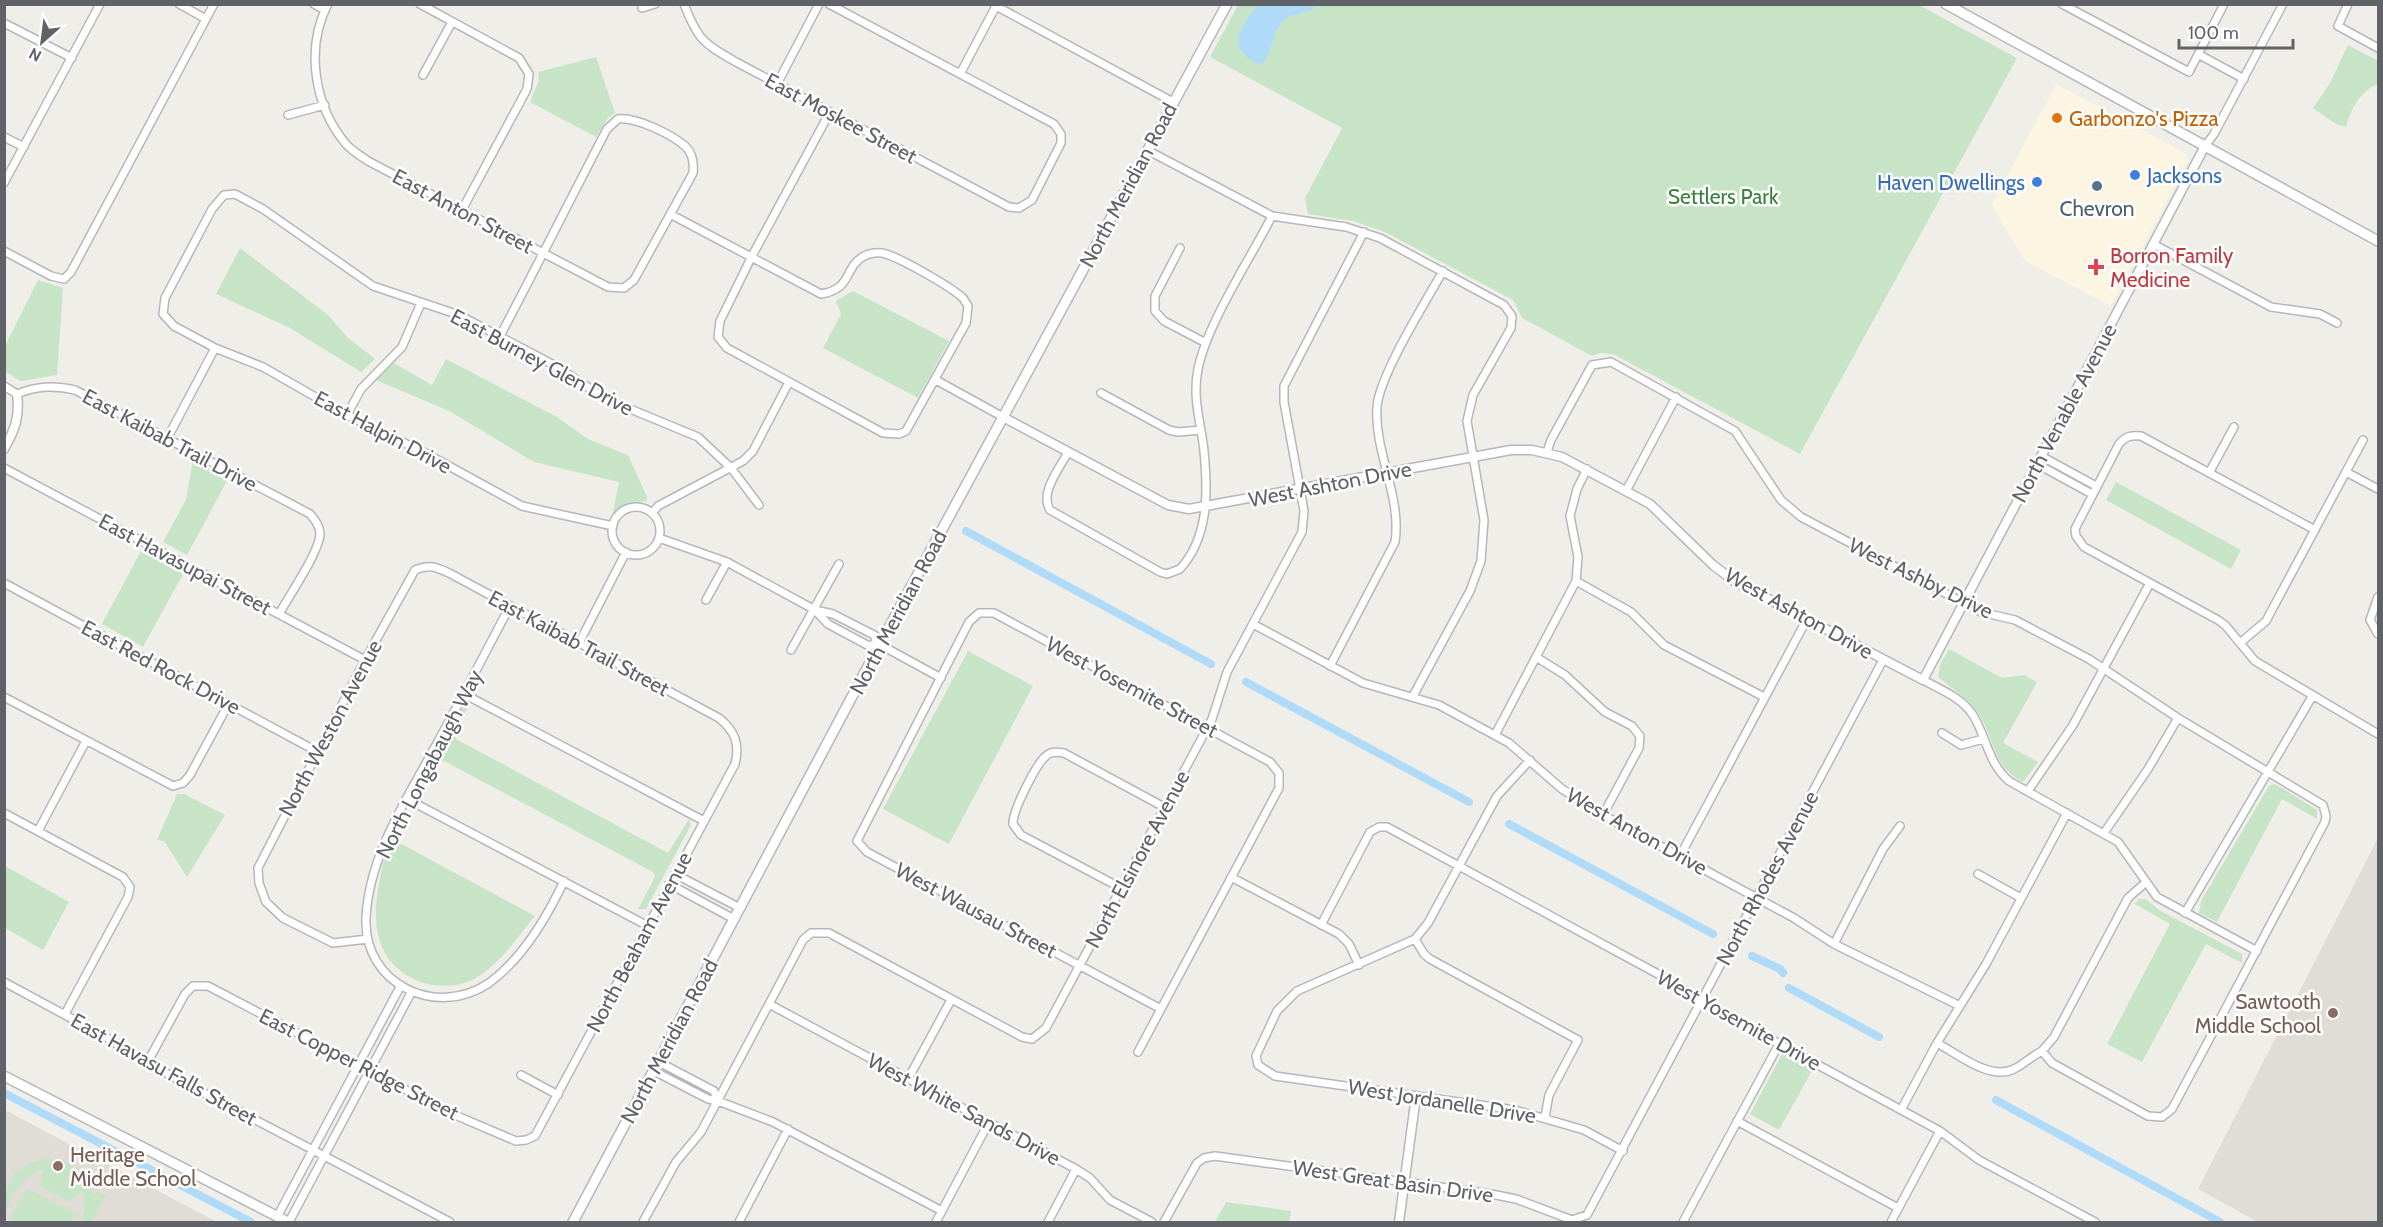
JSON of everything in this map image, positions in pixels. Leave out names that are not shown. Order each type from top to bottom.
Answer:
[{"type":"main road","name":"North Meridian Road","points":[[573,1222],[878,644],[1227,4]]},
{"type":"main road","points":[[1946,4],[2379,241]]},
{"type":"main road","points":[[4,1076],[289,1222]]},
{"type":"street","points":[[4,183],[100,4]]},
{"type":"street","points":[[179,4],[206,19]]},
{"type":"street","points":[[4,251],[51,276],[64,279],[71,272],[214,4]]},
{"type":"street","points":[[314,4],[326,7]]},
{"type":"street","points":[[420,4],[519,58],[529,75],[526,88],[462,210]]},
{"type":"street","points":[[642,8],[655,4]]},
{"type":"street","name":"East Moskee Street","points":[[684,4],[695,33],[714,49],[1009,207],[1019,208],[1032,200],[1061,143],[1061,134],[1053,124],[960,74]]},
{"type":"street","points":[[777,84],[819,4]]},
{"type":"street","points":[[829,4],[960,74],[997,5],[1173,102]]},
{"type":"street","points":[[2062,4],[2188,72],[2224,4]]},
{"type":"street","points":[[2205,146],[2244,79],[2283,4]]},
{"type":"street","points":[[2349,4],[2337,26],[2379,48]]},
{"type":"street","name":"East Anton Street","points":[[326,7],[317,27],[313,48],[315,75],[335,128],[347,145],[368,161],[608,287],[624,288],[634,280],[670,214]]},
{"type":"street","points":[[423,75],[452,22]]},
{"type":"street","points":[[4,23],[72,58]]},
{"type":"street","points":[[2198,54],[2244,79]]},
{"type":"street","points":[[288,115],[325,105]]},
{"type":"street","points":[[500,336],[607,129],[618,119],[638,121],[685,146],[692,157],[693,173],[670,214],[752,256],[821,294],[834,292],[844,285],[862,257],[872,253],[883,254],[957,292],[968,306],[966,323],[911,426],[899,434],[883,433],[727,348],[718,337],[720,321],[752,256],[830,112]]},
{"type":"street","points":[[4,137],[24,147]]},
{"type":"street","name":"North Venable Avenue","points":[[1923,680],[2205,146]]},
{"type":"street","points":[[1147,150],[1272,216],[1364,232],[1443,271],[1504,305],[1512,316],[1511,327],[1468,407],[1467,421],[1484,520],[1481,561],[1470,591],[1413,696]]},
{"type":"street","name":"East Burney Glen Drive","points":[[163,314],[165,298],[212,209],[224,195],[235,194],[263,209],[373,286],[459,315],[554,365],[606,399],[698,437],[731,468],[759,505]]},
{"type":"street","points":[[1068,452],[1048,492],[1046,504],[1055,515],[1160,572],[1173,573],[1185,564],[1203,530],[1206,507],[1201,430],[1195,386],[1206,343],[1272,216]]},
{"type":"street","name":"North Elsinore Avenue","points":[[951,999],[1022,1037],[1032,1039],[1046,1028],[1080,965],[1207,728],[1227,672],[1302,532],[1304,511],[1284,402],[1284,386],[1364,232]]},
{"type":"street","points":[[2152,244],[2271,307],[2320,314],[2337,323]]},
{"type":"street","points":[[1180,248],[1155,296],[1155,311],[1164,321],[1206,343]]},
{"type":"street","points":[[1330,666],[1395,542],[1395,520],[1377,421],[1378,394],[1443,271]]},
{"type":"street","points":[[347,416],[361,389],[402,347],[421,303]]},
{"type":"street","name":"East Halpin Drive","points":[[163,314],[174,326],[215,348],[263,367],[347,416],[427,454],[522,506],[613,526]]},
{"type":"street","points":[[168,437],[215,348]]},
{"type":"street","name":"West Ashby Drive","points":[[1548,452],[1551,440],[1587,371],[1599,362],[1611,362],[1735,431],[1782,500],[1801,517],[1963,603],[1988,614],[2014,620],[2104,668],[2178,718],[2319,801],[2325,810],[2325,822],[2257,951]]},
{"type":"street","points":[[936,380],[1003,417]]},
{"type":"street","points":[[652,513],[658,506],[731,468],[753,452],[789,382]]},
{"type":"street","points":[[4,386],[17,394],[19,409],[15,430],[4,449]]},
{"type":"street","name":"East Kaibab Trail Drive","points":[[17,394],[42,387],[60,386],[75,390],[168,437],[310,514],[317,522],[320,534],[315,548],[279,614]]},
{"type":"street","points":[[1101,393],[1169,430],[1178,432],[1201,430]]},
{"type":"street","points":[[1626,491],[1676,397]]},
{"type":"street","name":"West Ashton Drive","points":[[1003,417],[1168,505],[1189,509],[1511,450],[1548,452],[1587,469],[1650,504],[1723,574],[1962,703],[1973,715],[1995,767],[2001,774],[2118,842],[2145,884],[2157,897],[2257,951]]},
{"type":"street","points":[[2209,472],[2234,427]]},
{"type":"street","points":[[2315,530],[2141,436],[2128,436],[2119,444],[2076,523],[2076,536],[2084,547],[2225,625],[2255,661],[2379,734]]},
{"type":"street","points":[[2240,643],[2266,621],[2363,440]]},
{"type":"street","points":[[2039,460],[2096,486]]},
{"type":"street","points":[[2039,460],[2092,494]]},
{"type":"street","name":"East Havasupai Street","points":[[4,468],[365,660]]},
{"type":"street","points":[[1495,735],[1576,581],[1578,557],[1570,516],[1577,489],[1587,469]]},
{"type":"street","points":[[2346,472],[2379,489]]},
{"type":"street","points":[[639,507],[652,513],[659,525],[659,538],[655,545],[642,554],[626,552],[615,542],[613,526],[625,510],[639,507]]},
{"type":"street","points":[[659,538],[727,562],[815,610],[833,614],[874,635],[878,644],[940,678]]},
{"type":"street","points":[[579,643],[626,552]]},
{"type":"street","points":[[706,600],[727,562]]},
{"type":"street","points":[[791,650],[839,564]]},
{"type":"street","name":"East Kaibab Trail Street","points":[[415,570],[434,566],[719,718],[736,736]]},
{"type":"street","name":"North Weston Avenue","points":[[368,939],[340,943],[326,941],[276,913],[261,890],[258,875],[260,861],[365,660],[415,570]]},
{"type":"street","points":[[1576,581],[1631,612],[1664,645],[1764,697]]},
{"type":"street","name":"East Red Rock Drive","points":[[4,583],[318,752]]},
{"type":"street","points":[[2028,791],[2073,725],[2150,583]]},
{"type":"street","points":[[2379,597],[2370,620],[2379,634]]},
{"type":"street","name":"North Longabaugh Way","points":[[411,993],[390,980],[374,958],[368,939],[366,918],[378,858],[510,606]]},
{"type":"street","points":[[815,610],[828,624],[869,646],[878,644]]},
{"type":"street","name":"West Yosemite Street","points":[[940,678],[969,622],[979,613],[994,613],[1270,762],[1279,773],[1279,788],[1231,877]]},
{"type":"street","points":[[1680,856],[1807,619]]},
{"type":"street","name":"West Anton Drive","points":[[1253,624],[1371,687],[1413,696],[1439,705],[1495,735],[1530,760],[1562,789],[1603,815],[1757,897],[1834,944],[1960,1006]]},
{"type":"street","points":[[1536,657],[1565,675],[1605,712],[1632,726],[1640,736],[1640,748],[1603,815]]},
{"type":"street","name":"North Rhodes Avenue","points":[[1579,1220],[1591,1209],[1883,660]]},
{"type":"street","name":"West Wausau Street","points":[[940,678],[857,841],[867,852],[1161,1009]]},
{"type":"street","points":[[464,694],[704,821]]},
{"type":"street","points":[[2185,913],[2313,695]]},
{"type":"street","points":[[4,698],[168,784],[177,786],[190,775],[229,703]]},
{"type":"street","points":[[2104,833],[2148,769],[2178,718]]},
{"type":"street","points":[[1942,733],[1961,745],[1983,739]]},
{"type":"street","name":"North Beaham Avenue","points":[[526,1140],[541,1127],[735,764],[738,750],[736,736]]},
{"type":"street","points":[[38,831],[86,741]]},
{"type":"street","points":[[1121,888],[1021,834],[1013,824],[1014,812],[1042,760],[1050,753],[1064,753],[1164,807]]},
{"type":"street","points":[[1138,1052],[1231,877],[1339,934],[1349,944],[1359,965],[1414,939],[1428,922],[1497,796],[1530,760]]},
{"type":"street","points":[[407,799],[648,926]]},
{"type":"street","points":[[4,813],[123,877],[130,887],[128,897],[65,1014]]},
{"type":"street","points":[[1901,1110],[2067,813]]},
{"type":"street","points":[[1834,944],[1883,849],[1900,826]]},
{"type":"street","name":"West Yosemite Drive","points":[[1321,925],[1370,832],[1379,827],[1387,827],[1461,865],[1669,980],[1702,1002],[1940,1131],[1979,1160],[2096,1222]]},
{"type":"street","points":[[675,874],[740,908]]},
{"type":"street","points":[[1978,874],[2021,898]]},
{"type":"street","points":[[289,1222],[411,993],[433,996],[454,995],[467,993],[489,982],[529,939],[551,908],[564,881]]},
{"type":"street","points":[[669,884],[734,919]]},
{"type":"street","points":[[1937,1043],[1982,1068],[2001,1073],[2013,1070],[2042,1051],[2054,1037],[2128,898],[2145,884]]},
{"type":"street","points":[[643,1222],[676,1162],[695,1141],[718,1101],[803,940],[816,931],[829,933],[951,999],[908,1079]]},
{"type":"street","points":[[1414,939],[1430,959],[1578,1040],[1549,1095],[1545,1117]]},
{"type":"street","points":[[2042,1051],[2052,1063],[2148,1116],[2162,1117],[2172,1109],[2257,951]]},
{"type":"street","name":"West Jordanelle Drive","points":[[1359,965],[1297,991],[1287,1000],[1277,1011],[1258,1046],[1256,1056],[1258,1065],[1275,1076],[1515,1110],[1584,1130],[1623,1150]]},
{"type":"street","name":"East Havasu Falls Street","points":[[4,982],[65,1014],[147,1063],[450,1222]]},
{"type":"street","name":"East Copper Ridge Street","points":[[147,1063],[185,994],[193,986],[208,986],[448,1112],[478,1123],[507,1139],[526,1140]]},
{"type":"street","points":[[277,1217],[400,987]]},
{"type":"street","name":"West White Sands Drive","points":[[769,1004],[1076,1169],[1090,1178],[1110,1200],[1152,1222]]},
{"type":"street","points":[[1683,1222],[1779,1044]]},
{"type":"street","points":[[659,1062],[714,1091],[718,1101]]},
{"type":"street","points":[[654,1071],[708,1099],[788,1129],[942,1211]]},
{"type":"street","points":[[521,1075],[558,1095]]},
{"type":"street","points":[[1399,1222],[1416,1096]]},
{"type":"street","points":[[1737,1121],[1898,1208]]},
{"type":"street","points":[[936,1222],[989,1122]]},
{"type":"street","points":[[749,1222],[740,1220],[788,1129]]},
{"type":"street","points":[[1891,1222],[1940,1131]]},
{"type":"street","name":"West Great Basin Drive","points":[[1164,1222],[1192,1170],[1204,1158],[1215,1156],[1516,1199],[1572,1220],[1579,1220]]},
{"type":"street","points":[[1048,1222],[1076,1169]]},
{"type":"shaded area","points":[[2056,84],[2185,153],[2189,159],[2111,306],[2024,260],[1992,205]]},
{"type":"shaded area","name":"Sawtooth Middle School","points":[[2378,838],[2378,1222],[2258,1222],[2198,1189]]},
{"type":"shaded area","name":"Heritage Middle School","points":[[5,1110],[217,1222],[5,1222]]},
{"type":"green space","name":"Settlers Park","points":[[1917,4],[2017,58],[1800,454],[1613,354],[1601,353],[1592,356],[1522,318],[1513,300],[1385,232],[1353,221],[1308,214],[1305,198],[1342,128],[1210,57],[1238,5]]},
{"type":"green space","points":[[2348,45],[2378,61],[2378,84],[2366,91],[2357,101],[2346,127],[2336,124],[2313,108],[2330,83]]},
{"type":"green space","points":[[596,57],[615,113],[608,118],[596,137],[530,102],[539,80],[538,72]]},
{"type":"green space","points":[[240,248],[328,315],[347,337],[375,359],[361,372],[290,328],[216,294]]},
{"type":"green space","points":[[38,280],[63,288],[57,375],[20,381],[5,371],[5,346]]},
{"type":"green space","points":[[853,291],[949,341],[918,398],[823,348],[841,314],[836,301]]},
{"type":"green space","points":[[446,359],[557,417],[588,439],[628,455],[647,497],[646,501],[624,505],[612,517],[619,482],[534,462],[449,411],[376,380],[394,363],[432,385]]},
{"type":"green space","points":[[193,460],[228,479],[187,555],[163,542],[186,500]]},
{"type":"green space","points":[[2116,482],[2241,550],[2231,569],[2106,500]]},
{"type":"green space","points":[[141,551],[183,574],[143,647],[102,624]]},
{"type":"green space","points":[[1949,649],[2002,678],[2024,675],[2037,682],[2003,743],[2038,762],[2023,782],[2005,768],[1999,760],[1975,708],[1938,677],[1940,665]]},
{"type":"green space","points":[[968,651],[1033,686],[949,844],[883,809]]},
{"type":"green space","points":[[470,702],[455,734],[456,739],[668,853],[689,819],[691,825],[646,909],[638,909],[655,877],[653,872],[444,761],[441,762],[421,793],[419,787],[463,704]]},
{"type":"green space","points":[[2275,784],[2317,810],[2317,819],[2282,799],[2217,922],[2199,913],[2201,901],[2269,786]]},
{"type":"green space","points":[[177,794],[184,794],[225,815],[187,877],[164,841],[157,840]]},
{"type":"green space","points":[[392,839],[535,916],[492,967],[474,979],[461,984],[441,986],[421,982],[394,966],[380,942],[376,914],[379,883],[385,855]]},
{"type":"green space","points":[[5,866],[69,902],[43,950],[5,928]]},
{"type":"green space","points":[[2139,899],[2146,899],[2159,910],[2242,954],[2242,963],[2206,944],[2142,1062],[2107,1044],[2170,924],[2135,904]]},
{"type":"green space","points":[[1788,1053],[1814,1067],[1779,1130],[1750,1114],[1782,1054]]},
{"type":"green space","points":[[48,1159],[71,1166],[83,1175],[94,1196],[97,1191],[106,1196],[92,1222],[80,1222],[85,1209],[82,1191],[70,1202],[40,1186],[43,1170],[29,1176],[24,1181],[15,1192],[5,1212],[7,1191],[14,1175],[27,1165]]},
{"type":"green space","points":[[27,1188],[76,1214],[72,1222],[8,1222]]},
{"type":"green space","points":[[1226,1202],[1291,1211],[1289,1222],[1215,1222]]},
{"type":"water","points":[[1257,5],[1317,5],[1283,21],[1276,31],[1269,53],[1262,64],[1247,57],[1238,43],[1241,30]]},
{"type":"waterway","points":[[966,531],[1211,664]]},
{"type":"waterway","points":[[1246,682],[1469,802]]},
{"type":"waterway","points":[[1509,824],[1713,934]]},
{"type":"waterway","points":[[1752,956],[1780,969],[1783,973]]},
{"type":"waterway","points":[[1789,988],[1879,1037]]},
{"type":"waterway","points":[[4,1093],[251,1222]]},
{"type":"waterway","points":[[1996,1100],[2220,1222]]},
{"type":"place","name":"Garbonzo's Pizza","points":[[2057,118]]},
{"type":"place","name":"Jacksons","points":[[2135,175]]},
{"type":"place","name":"Haven Dwellings","points":[[2037,182]]},
{"type":"place","name":"Chevron","points":[[2097,186]]},
{"type":"place","name":"Borron Family Medicine","points":[[2096,267]]},
{"type":"place","name":"Sawtooth Middle School","points":[[2333,1013]]},
{"type":"place","name":"Heritage Middle School","points":[[58,1166]]}]
